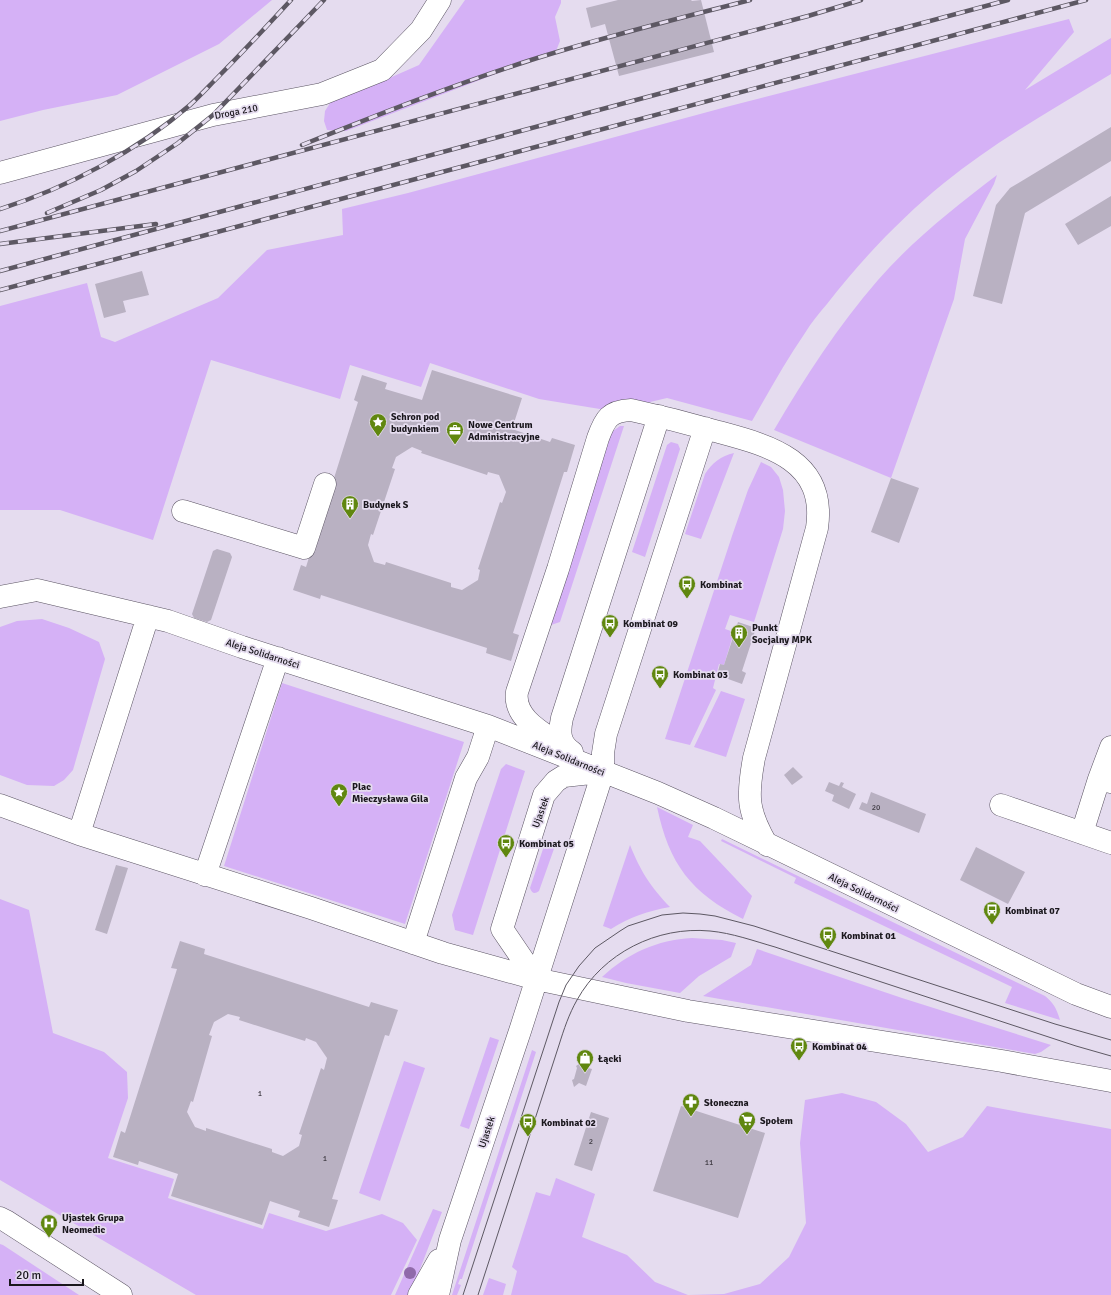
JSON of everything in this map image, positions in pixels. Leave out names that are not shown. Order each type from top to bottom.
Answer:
[{"type":"street","name":"Droga 210","points":[[0,173],[213,115],[322,94],[382,70],[421,30],[440,0]]},
{"type":"street","points":[[603,772],[537,730],[525,717],[517,702],[517,692],[558,569],[604,422],[613,414],[625,410],[631,410],[659,416],[762,444],[787,457],[799,467],[814,487],[818,504],[817,528],[751,771],[749,786],[752,814],[767,845]]},
{"type":"street","points":[[565,748],[560,734],[562,718],[659,416]]},
{"type":"street","points":[[603,772],[603,753],[606,734],[705,428]]},
{"type":"street","points":[[182,512],[304,548],[325,484]]},
{"type":"street","name":"Aleja Solidarności","points":[[0,597],[37,590],[168,621],[488,726],[658,793],[1076,994],[1111,1007]]},
{"type":"street","points":[[79,834],[148,616]]},
{"type":"street","points":[[205,874],[278,658]]},
{"type":"street","points":[[413,943],[466,778],[478,757],[488,726]]},
{"type":"street","points":[[1082,833],[1105,780],[1111,747]]},
{"type":"street","name":"Ujastek","points":[[438,1295],[450,1240],[536,979],[603,772],[564,776],[556,781],[544,795],[502,929],[536,979]]},
{"type":"street","points":[[0,805],[79,834],[311,908],[443,953],[536,979],[688,1011],[986,1059],[1111,1081]]},
{"type":"street","points":[[1001,805],[1111,843]]},
{"type":"street","points":[[0,1218],[121,1295]]},
{"type":"street","name":"Ujastek","points":[[419,1295],[450,1240]]},
{"type":"shaded area","points":[[0,0],[272,0],[219,44],[117,95],[43,110],[0,121]]},
{"type":"shaded area","points":[[465,0],[561,0],[555,17],[560,41],[556,51],[346,131],[327,130],[324,121],[325,111],[332,100],[385,80],[419,65]]},
{"type":"shaded area","points":[[1069,19],[1074,32],[1025,90],[1111,38],[1111,74],[984,153],[944,183],[912,210],[854,271],[812,322],[784,365],[752,421],[667,398],[612,411],[539,399],[430,363],[421,387],[350,365],[340,399],[211,360],[153,540],[60,510],[0,510],[0,306],[87,283],[101,337],[115,342],[218,298],[267,250],[343,235],[342,209],[408,193],[726,107]]},
{"type":"shaded area","points":[[997,175],[994,184],[965,239],[954,299],[891,478],[774,430],[823,352],[863,297],[905,251],[950,212]]},
{"type":"shaded area","points":[[620,426],[624,426],[560,622],[548,626],[610,435]]},
{"type":"shaded area","points":[[671,442],[678,444],[680,449],[645,557],[632,552],[667,445]]},
{"type":"shaded area","points":[[734,453],[701,539],[685,534],[705,474],[717,460]]},
{"type":"shaded area","points":[[761,462],[771,467],[779,477],[783,490],[785,511],[783,529],[754,622],[730,615],[725,629],[734,632],[724,665],[719,664],[713,688],[716,690],[690,745],[665,739],[732,536],[748,490]]},
{"type":"shaded area","points":[[42,619],[69,628],[99,642],[105,659],[73,770],[64,780],[54,786],[27,785],[0,775],[0,627],[17,621]]},
{"type":"shaded area","points":[[282,683],[464,742],[405,924],[224,866]]},
{"type":"shaded area","points":[[721,691],[745,699],[726,757],[694,747]]},
{"type":"shaded area","points":[[506,764],[525,771],[473,935],[455,930],[452,915],[501,769]]},
{"type":"shaded area","points":[[657,807],[693,825],[688,837],[700,841],[752,896],[743,919],[709,899],[685,875],[668,845]]},
{"type":"shaded area","points":[[722,839],[1045,996],[1055,1007],[1060,1020],[1005,1003],[1012,987],[794,883],[796,878],[721,841]]},
{"type":"shaded area","points":[[548,840],[555,842],[555,846],[539,891],[534,893],[530,888],[545,843]]},
{"type":"shaded area","points":[[630,845],[647,878],[670,907],[639,915],[611,929],[603,926]]},
{"type":"shaded area","points":[[0,899],[29,910],[53,1033],[104,1052],[127,1072],[128,1098],[108,1158],[174,1179],[168,1198],[263,1229],[269,1213],[326,1231],[382,1214],[403,1223],[417,1240],[391,1295],[196,1295],[0,1180]]},
{"type":"shaded area","points":[[692,938],[722,940],[736,943],[731,957],[699,976],[680,993],[602,977],[622,961],[644,949],[679,939]]},
{"type":"shaded area","points":[[757,949],[902,998],[1051,1045],[1035,1054],[703,996],[751,965]]},
{"type":"shaded area","points":[[490,1037],[499,1040],[469,1129],[460,1126]]},
{"type":"shaded area","points":[[532,1050],[536,1052],[462,1279],[460,1279],[458,1284],[461,1285],[457,1295],[452,1295]]},
{"type":"shaded area","points":[[404,1061],[425,1068],[380,1201],[359,1193]]},
{"type":"shaded area","points":[[842,1093],[876,1102],[906,1124],[928,1152],[963,1137],[987,1106],[1111,1129],[1111,1295],[688,1295],[724,1294],[760,1284],[789,1257],[806,1223],[800,1143],[805,1100]]},
{"type":"shaded area","points":[[556,1178],[595,1194],[582,1237],[627,1255],[655,1282],[688,1295],[511,1295],[517,1271],[512,1267],[536,1192],[550,1196]]},
{"type":"shaded area","points":[[433,1209],[442,1212],[410,1295],[395,1295]]},
{"type":"shaded area","points":[[0,1244],[3,1245],[79,1295],[0,1295]]},
{"type":"shaded area","points":[[489,1278],[506,1284],[503,1295],[483,1295]]},
{"type":"building","points":[[618,0],[701,0],[714,52],[619,76],[605,24],[591,28],[586,8]]},
{"type":"building","points":[[1111,127],[1111,161],[1025,213],[1002,304],[973,296],[996,205],[1010,188]]},
{"type":"building","points":[[1111,196],[1111,226],[1078,245],[1065,224]]},
{"type":"building","points":[[142,271],[149,295],[123,301],[126,312],[104,318],[95,284]]},
{"type":"building","name":"Budynek S","points":[[432,370],[522,398],[512,429],[550,442],[552,438],[575,445],[567,472],[564,472],[513,633],[519,635],[511,661],[486,653],[487,648],[321,595],[320,599],[293,590],[301,565],[306,567],[358,402],[354,400],[362,375],[387,383],[385,389],[422,400]],"holes":[[[412,447],[422,451],[421,453],[487,475],[488,472],[499,475],[506,492],[502,503],[500,502],[478,569],[480,570],[478,580],[462,590],[451,587],[451,583],[386,562],[385,565],[374,562],[368,545],[371,534],[373,535],[395,469],[392,468],[396,457]]]},
{"type":"building","points":[[891,478],[919,488],[899,543],[871,532]]},
{"type":"building","points":[[217,549],[230,553],[232,557],[211,620],[207,622],[194,618],[192,614],[213,551]]},
{"type":"building","name":"Punkt Socjalny MPK","points":[[738,622],[756,628],[742,671],[746,673],[742,684],[717,675],[720,664],[724,665]]},
{"type":"building","points":[[793,767],[803,777],[792,785],[784,775]]},
{"type":"building","points":[[829,782],[839,786],[841,782],[844,783],[842,787],[856,794],[849,809],[832,801],[834,795],[825,791]]},
{"type":"building","points":[[871,792],[926,814],[919,833],[859,809],[862,802],[867,804]]},
{"type":"building","points":[[976,847],[1025,872],[1008,904],[960,880]]},
{"type":"building","points":[[116,865],[128,868],[107,934],[95,930]]},
{"type":"building","points":[[180,941],[205,949],[204,954],[369,1007],[371,1002],[398,1010],[389,1036],[385,1035],[332,1199],[338,1200],[329,1227],[298,1217],[300,1211],[270,1201],[262,1225],[171,1196],[178,1174],[139,1161],[138,1165],[113,1157],[121,1131],[125,1133],[177,969],[171,968]],"holes":[[[228,1014],[240,1017],[239,1020],[305,1041],[306,1038],[316,1042],[327,1058],[324,1070],[321,1068],[299,1134],[302,1135],[299,1146],[283,1156],[272,1152],[272,1149],[206,1128],[206,1131],[195,1127],[187,1112],[191,1101],[193,1102],[212,1036],[209,1035],[214,1022]]]},
{"type":"building","points":[[582,1062],[584,1067],[592,1069],[586,1086],[579,1083],[574,1087],[572,1080],[574,1079],[577,1068],[576,1066]]},
{"type":"building","points":[[681,1106],[765,1133],[738,1218],[653,1191]]},
{"type":"building","points":[[591,1112],[609,1118],[592,1171],[574,1165]]},
{"type":"tram line","points":[[463,1295],[559,1002],[566,985],[579,966],[595,948],[628,926],[662,915],[683,913],[715,916],[754,926],[1055,1024],[1111,1040]]},
{"type":"tram line","points":[[478,1295],[563,1033],[574,1005],[588,983],[601,969],[617,956],[633,946],[651,938],[671,933],[690,931],[710,931],[735,935],[1076,1046],[1111,1056]]},
{"type":"railway","points":[[0,209],[76,179],[124,153],[147,138],[194,102],[291,0]]},
{"type":"railway","points":[[47,213],[101,190],[136,171],[178,143],[213,115],[324,0]]},
{"type":"railway","points":[[302,145],[444,90],[531,60],[613,36],[750,0]]},
{"type":"railway","points":[[0,231],[808,16],[861,0]]},
{"type":"railway","points":[[0,271],[1008,0]]},
{"type":"railway","points":[[0,290],[1086,0]]},
{"type":"railway","points":[[0,244],[156,224]]},
{"type":"place","name":"Schron pod budynkiem","points":[[378,437]]},
{"type":"place","name":"Nowe Centrum Administracyjne","points":[[455,445]]},
{"type":"place","name":"Budynek S","points":[[350,519]]},
{"type":"place","name":"Kombinat","points":[[687,599]]},
{"type":"place","name":"Kombinat 09","points":[[610,638]]},
{"type":"place","name":"Punkt Socjalny MPK","points":[[739,648]]},
{"type":"place","name":"Kombinat 03","points":[[660,689]]},
{"type":"place","name":"Plac Mieczysława Gila","points":[[339,807]]},
{"type":"place","name":"Kombinat 05","points":[[506,858]]},
{"type":"place","name":"Kombinat 07","points":[[992,925]]},
{"type":"place","name":"Kombinat 01","points":[[828,950]]},
{"type":"place","name":"Kombinat 04","points":[[799,1061]]},
{"type":"place","name":"Łącki","points":[[585,1073]]},
{"type":"place","name":"Słoneczna","points":[[691,1117]]},
{"type":"place","name":"Społem","points":[[747,1135]]},
{"type":"place","name":"Kombinat 02","points":[[528,1137]]},
{"type":"place","name":"Ujastek Grupa Neomedic","points":[[49,1238]]}]
